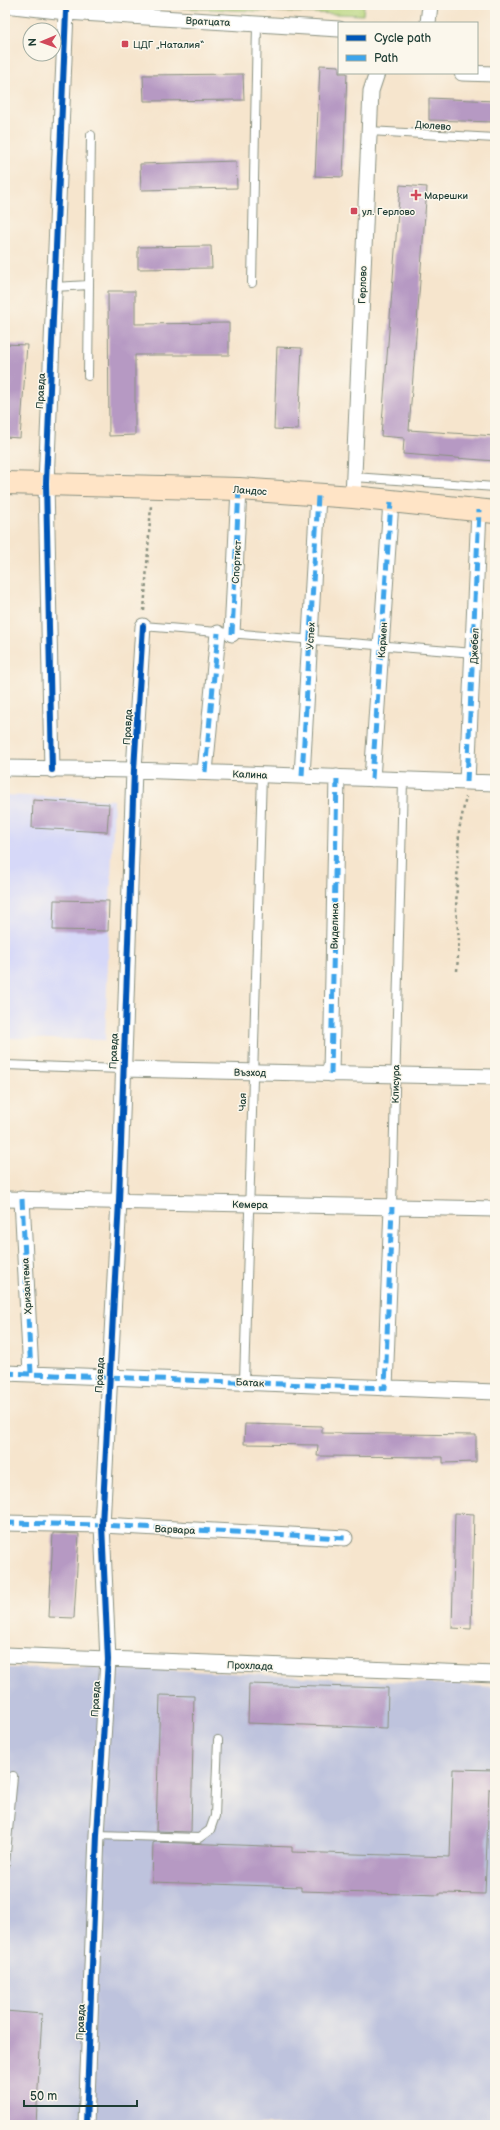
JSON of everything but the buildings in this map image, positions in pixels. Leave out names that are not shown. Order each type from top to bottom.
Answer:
[{"type":"street","name":"Вратцата","points":[[5,5],[66,12],[338,29]]},
{"type":"street","points":[[428,22],[430,5]]},
{"type":"street","name":"Правда","points":[[52,770],[46,483],[66,12]]},
{"type":"street","points":[[478,73],[495,74]]},
{"type":"street","name":"Герлово","points":[[354,487],[371,91],[377,74]]},
{"type":"street","name":"Ландос","points":[[5,482],[239,489],[318,496],[354,487],[391,502],[487,511]]},
{"type":"street","name":"Спортист","points":[[205,772],[225,633],[239,489]]},
{"type":"street","name":"Успех","points":[[302,776],[318,496]]},
{"type":"street","name":"Кармен","points":[[372,779],[391,502]]},
{"type":"street","name":"Джебел","points":[[467,782],[474,653],[487,511]]},
{"type":"street","name":"Правда","points":[[86,2125],[98,1835],[108,1660],[102,1525],[119,1201],[122,1069],[134,770],[143,626]]},
{"type":"street","name":"Калина","points":[[5,768],[205,772],[495,784]]},
{"type":"street","name":"Виделина","points":[[331,1074],[337,777]]},
{"type":"street","name":"Възход","points":[[122,1069],[495,1077]]},
{"type":"street","name":"Кемера","points":[[5,1198],[495,1209]]},
{"type":"street","name":"Хризантема","points":[[22,1199],[31,1373]]},
{"type":"street","name":"Клисура","points":[[385,1388],[392,1207]]},
{"type":"street","name":"Батак","points":[[5,1373],[495,1392]]},
{"type":"street","name":"Варвара","points":[[5,1523],[102,1525],[345,1538]]},
{"type":"street","name":"Прохлада","points":[[5,1656],[495,1673]]},
{"type":"lane","points":[[252,283],[257,24]]},
{"type":"lane","name":"Дюлево","points":[[369,131],[495,138]]},
{"type":"lane","points":[[88,376],[91,135]]},
{"type":"lane","points":[[54,286],[89,285]]},
{"type":"lane","points":[[354,487],[495,487]]},
{"type":"lane","points":[[143,626],[474,653]]},
{"type":"lane","name":"Чая","points":[[244,1382],[251,1204],[252,1072],[262,774]]},
{"type":"lane","name":"Клисура","points":[[392,1207],[403,780]]},
{"type":"lane","name":"Възход","points":[[5,1065],[122,1069]]},
{"type":"lane","points":[[98,1835],[199,1838],[210,1830],[215,1816],[218,1740]]},
{"type":"lane","points":[[5,1864],[13,1776]]},
{"type":"path","points":[[143,626],[152,486]]},
{"type":"path","points":[[457,971],[459,940],[456,910],[459,830],[467,782]]},
{"type":"shaded area","points":[[5,795],[114,800],[105,1040],[5,1038]]},
{"type":"shaded area","points":[[112,1667],[495,1687],[495,2125],[5,2125],[5,1668]]},
{"type":"green space","points":[[102,5],[364,5],[363,15]]},
{"type":"marked path","points":[[232,634],[239,489]]},
{"type":"marked path","points":[[302,776],[318,496]]},
{"type":"marked path","points":[[372,779],[391,502]]},
{"type":"marked path","points":[[467,782],[479,510]]},
{"type":"marked path","points":[[205,772],[218,633]]},
{"type":"marked path","points":[[331,1074],[337,777]]},
{"type":"marked path","points":[[22,1199],[31,1373]]},
{"type":"marked path","points":[[5,1373],[385,1388],[392,1207]]},
{"type":"marked path","points":[[5,1523],[102,1525],[345,1538]]},
{"type":"cycle path","points":[[52,770],[46,483],[66,12]]},
{"type":"cycle path","points":[[86,2125],[97,1835],[108,1660],[102,1525],[119,1201],[134,770],[143,626]]},
{"type":"place","name":"ЦДГ „Наталия“","points":[[125,44]]},
{"type":"place","name":"Марешки","points":[[416,195]]},
{"type":"place","name":"ул. Герлово","points":[[354,211]]}]
